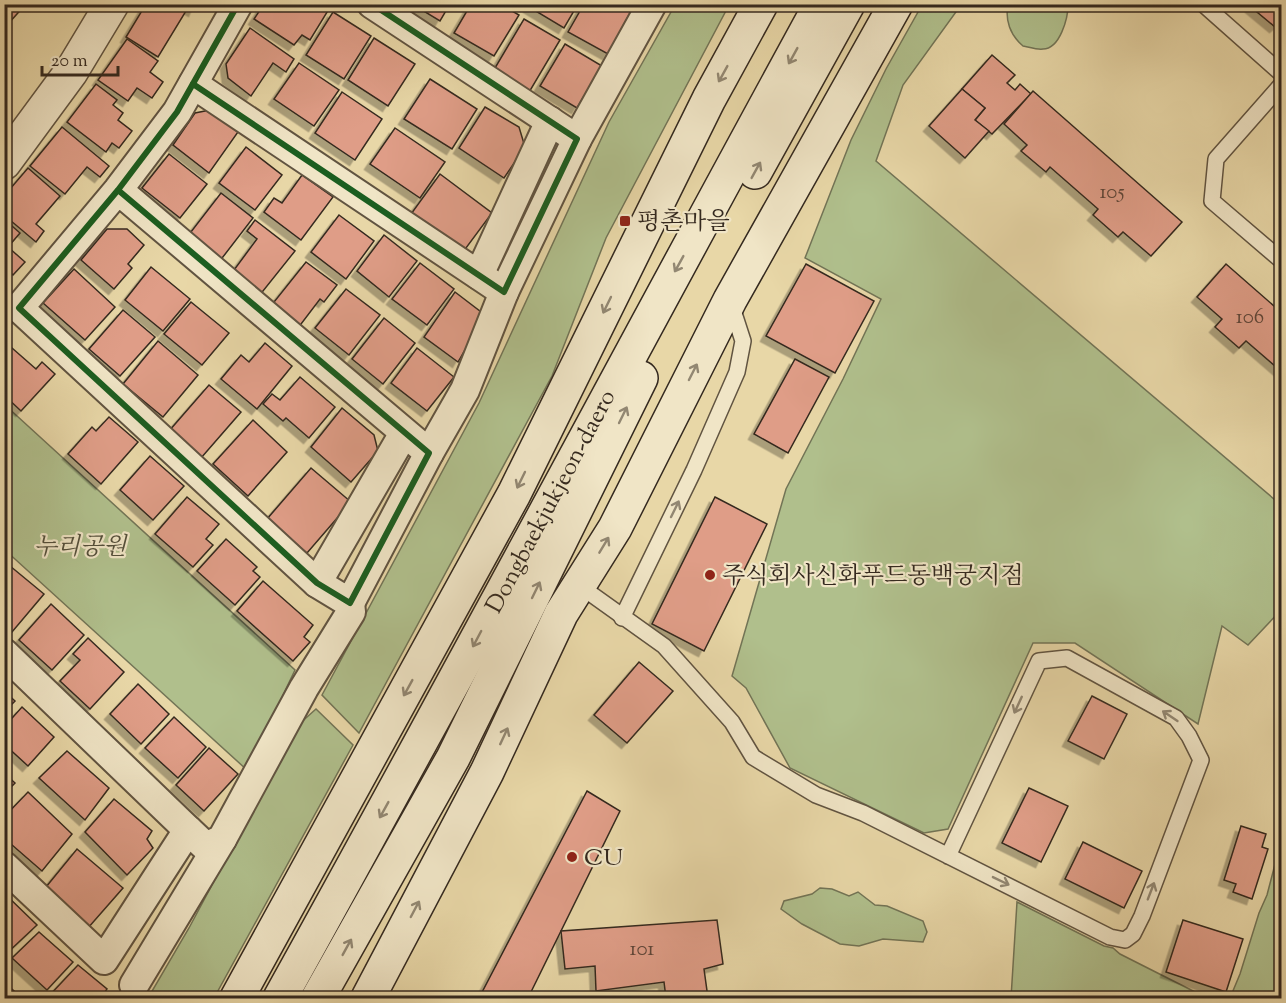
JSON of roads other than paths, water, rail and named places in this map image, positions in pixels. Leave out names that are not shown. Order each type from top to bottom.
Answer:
[{"type":"main road","points":[[4,163],[70,72],[112,4]]},
{"type":"main road","name":"Dongbaekjukjeon-daero","points":[[237,999],[514,494],[709,99],[761,4]]},
{"type":"main road","name":"Dongbaekjukjeon-daero","points":[[280,999],[397,788],[616,379],[821,4]]},
{"type":"main road","name":"Dongbaekjukjeon-daero","points":[[318,999],[453,758],[640,380],[848,4]]},
{"type":"main road","points":[[453,758],[561,614],[615,528],[729,300],[896,4]]},
{"type":"main road","points":[[368,999],[487,772],[561,614]]},
{"type":"street","points":[[238,4],[177,112],[118,190],[19,308],[317,583],[350,603]]},
{"type":"street","points":[[372,4],[577,138]]},
{"type":"street","points":[[4,866],[104,960],[130,992],[222,839],[304,688],[351,612],[350,603],[465,390],[504,292],[577,138],[652,4]]},
{"type":"street","points":[[193,84],[504,292]]},
{"type":"street","points":[[479,275],[550,121]]},
{"type":"street","points":[[118,190],[429,453]]},
{"type":"street","points":[[317,583],[404,433]]},
{"type":"street","points":[[4,653],[206,847],[222,839]]},
{"type":"street","points":[[104,960],[188,830]]},
{"type":"lane","points":[[1203,4],[1281,74]]},
{"type":"lane","points":[[1281,84],[1216,159],[1212,201],[1281,261]]},
{"type":"lane","points":[[622,618],[694,470],[737,372],[743,341],[729,300]]},
{"type":"lane","points":[[580,586],[664,646],[732,722],[753,757],[816,795],[863,813],[948,856],[1110,937],[1125,940],[1133,934],[1142,916],[1201,760],[1189,736],[1176,718],[1067,658],[1039,661],[948,856]]},
{"type":"place","name":"평촌마을","points":[[625,221]]},
{"type":"place","name":"주식회사신화푸드동백궁지점","points":[[710,575]]},
{"type":"place","name":"CU","points":[[572,857]]},
{"type":"park label","name":"누리공원","points":[[80,546]]}]
